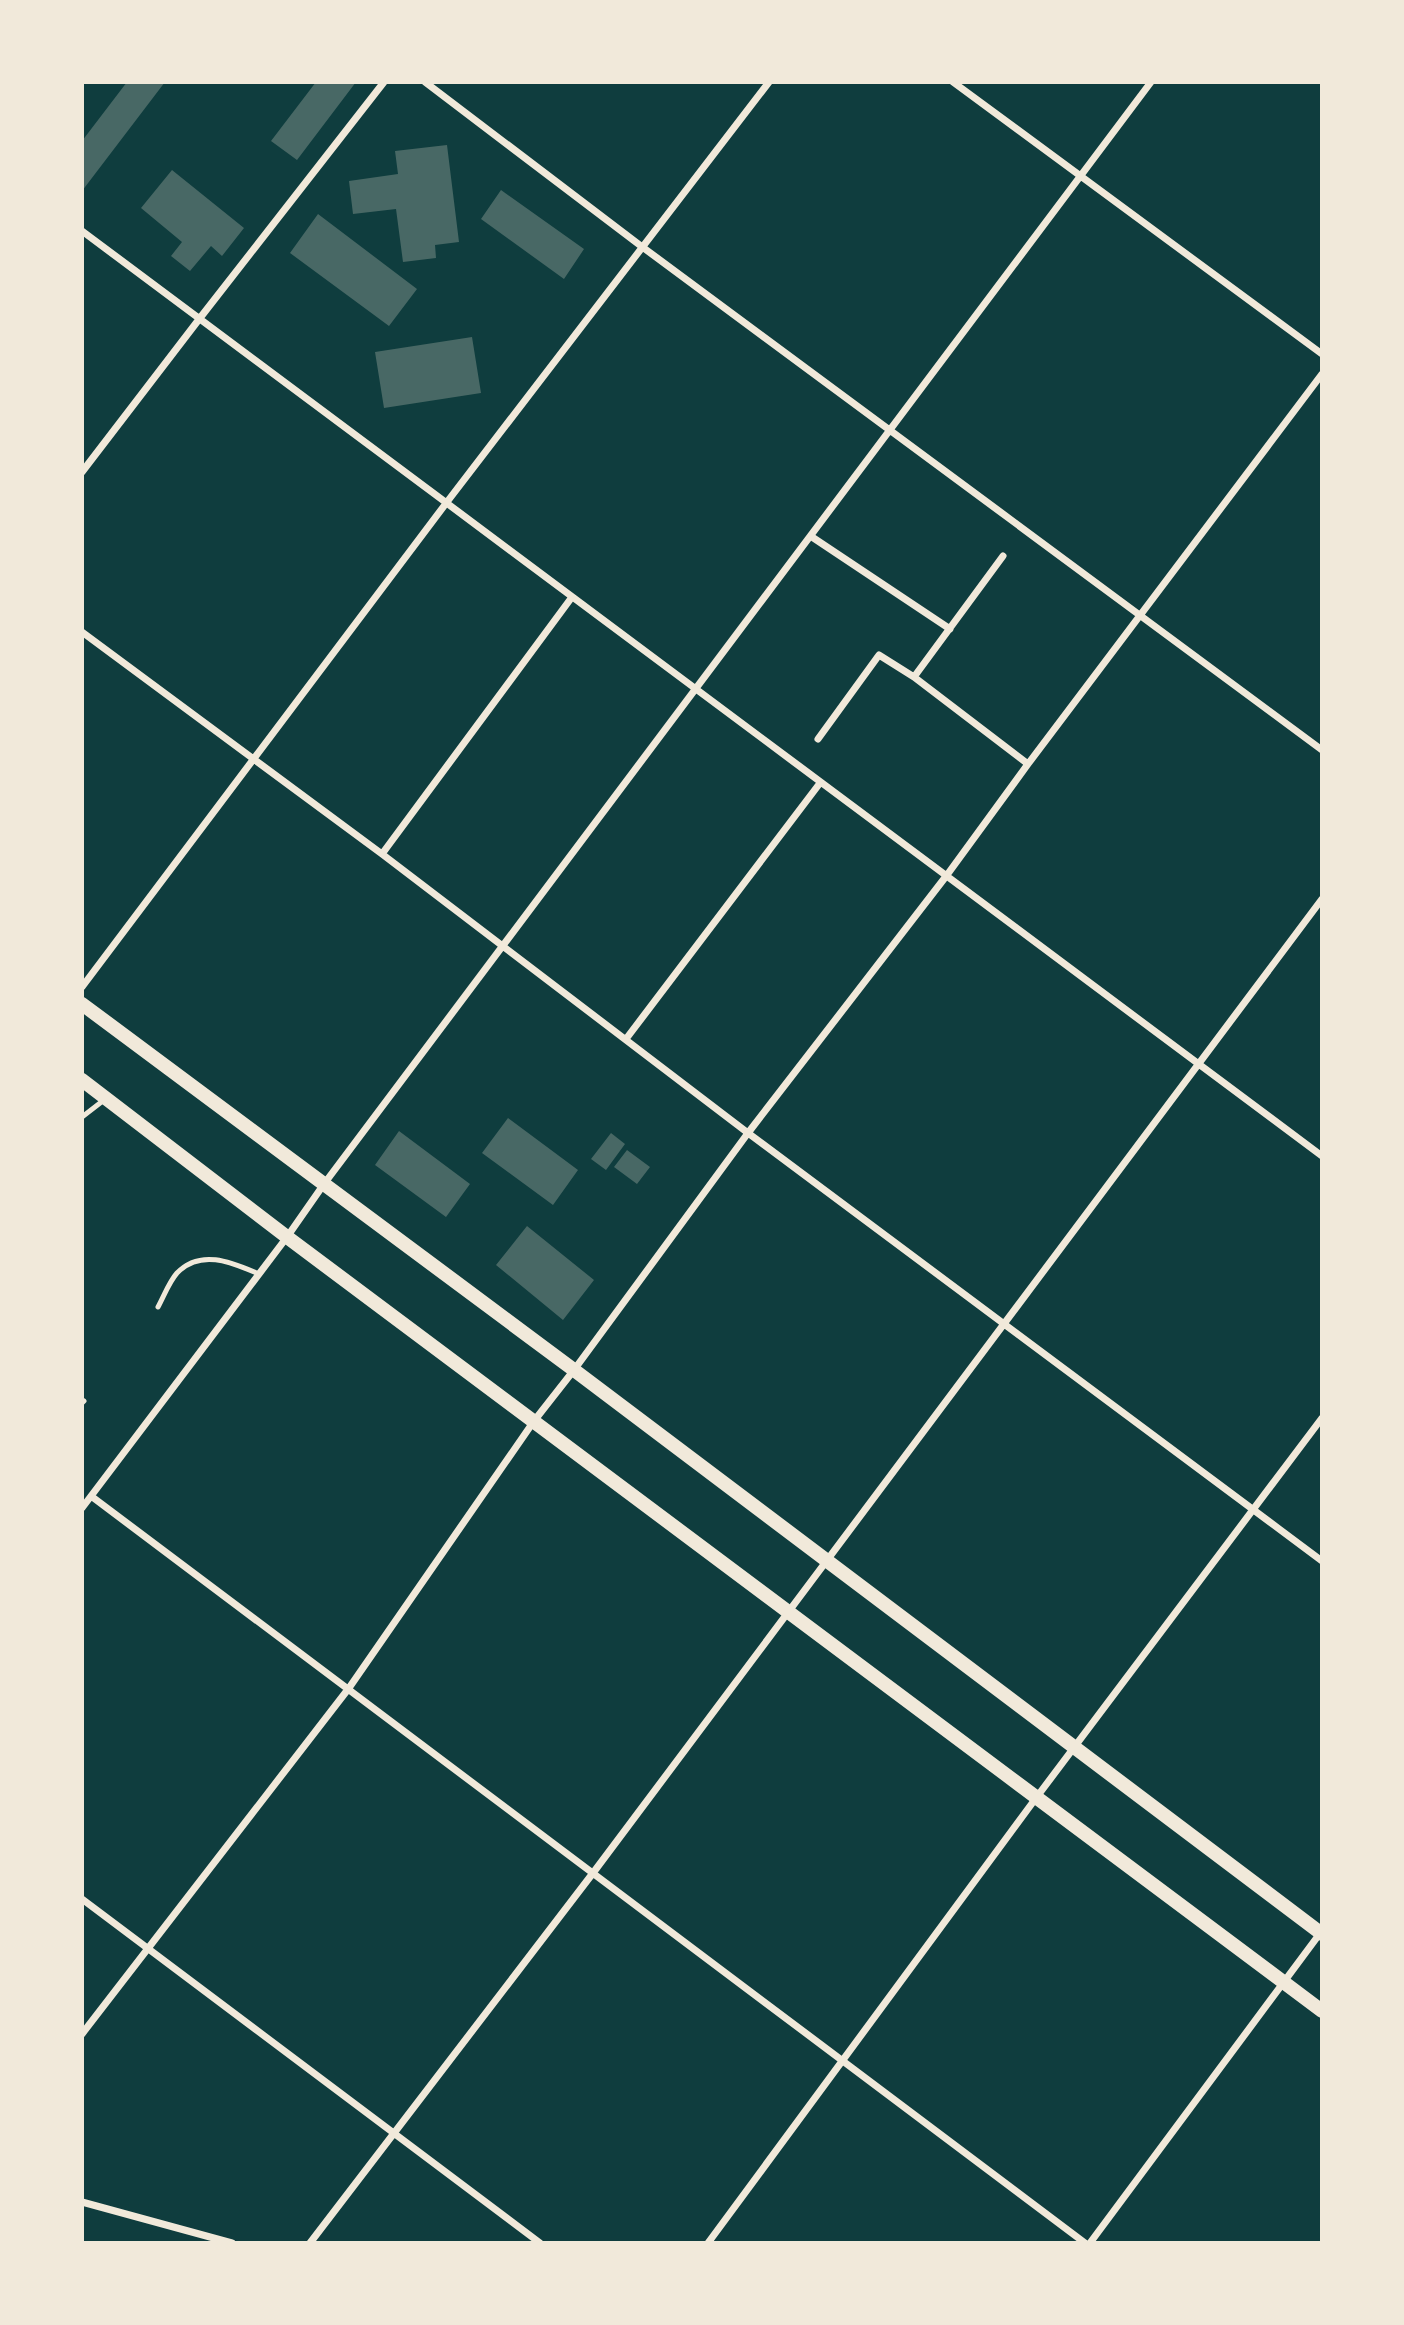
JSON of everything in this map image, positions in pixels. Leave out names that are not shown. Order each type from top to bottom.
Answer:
[{"type":"main road","points":[[82,1004],[574,1370],[1321,1933]]},
{"type":"main road","points":[[82,1080],[287,1237],[1322,2011]]},
{"type":"street","points":[[82,472],[384,82]]},
{"type":"street","points":[[425,82],[641,246],[1322,750]]},
{"type":"street","points":[[82,986],[641,246],[769,82]]},
{"type":"street","points":[[953,82],[1322,354]]},
{"type":"street","points":[[82,1508],[696,688],[813,537],[1151,82]]},
{"type":"street","points":[[82,231],[1322,1157]]},
{"type":"street","points":[[82,2034],[349,1688],[534,1421],[747,1133],[947,875],[1322,374]]},
{"type":"street","points":[[813,537],[950,629]]},
{"type":"street","points":[[914,677],[1003,555]]},
{"type":"street","points":[[382,854],[572,597]]},
{"type":"street","points":[[82,632],[382,854],[747,1133],[1322,1561]]},
{"type":"street","points":[[818,739],[879,655],[914,677],[1028,764]]},
{"type":"street","points":[[626,1039],[820,783]]},
{"type":"street","points":[[310,2243],[789,1613],[825,1560],[1322,899]]},
{"type":"street","points":[[708,2243],[1036,1798],[1322,1418]]},
{"type":"street","points":[[91,1496],[842,2062],[1088,2243],[1321,1933]]},
{"type":"street","points":[[82,1899],[540,2243]]},
{"type":"street","points":[[82,2202],[232,2243]]},
{"type":"lane","points":[[82,1117],[107,1098]]},
{"type":"lane","points":[[158,1307],[177,1273],[198,1260],[225,1259],[259,1274]]},
{"type":"building","points":[[127,82],[165,82],[82,191],[82,141]]},
{"type":"building","points":[[316,82],[356,82],[297,160],[271,141]]},
{"type":"building","points":[[447,145],[459,242],[435,245],[436,258],[403,262],[396,209],[353,214],[349,181],[398,174],[395,151]]},
{"type":"building","points":[[172,170],[244,228],[222,256],[211,246],[190,271],[171,256],[182,242],[141,208]]},
{"type":"building","points":[[501,190],[584,249],[564,279],[481,219]]},
{"type":"building","points":[[318,214],[417,289],[389,326],[290,253]]},
{"type":"building","points":[[472,337],[481,393],[384,408],[375,352]]},
{"type":"building","points":[[508,1118],[578,1170],[553,1205],[482,1153]]},
{"type":"building","points":[[399,1131],[470,1184],[446,1217],[375,1165]]},
{"type":"building","points":[[611,1133],[625,1144],[606,1170],[591,1159]]},
{"type":"building","points":[[627,1150],[650,1167],[637,1184],[614,1167]]},
{"type":"building","points":[[527,1226],[594,1280],[563,1320],[496,1265]]}]
